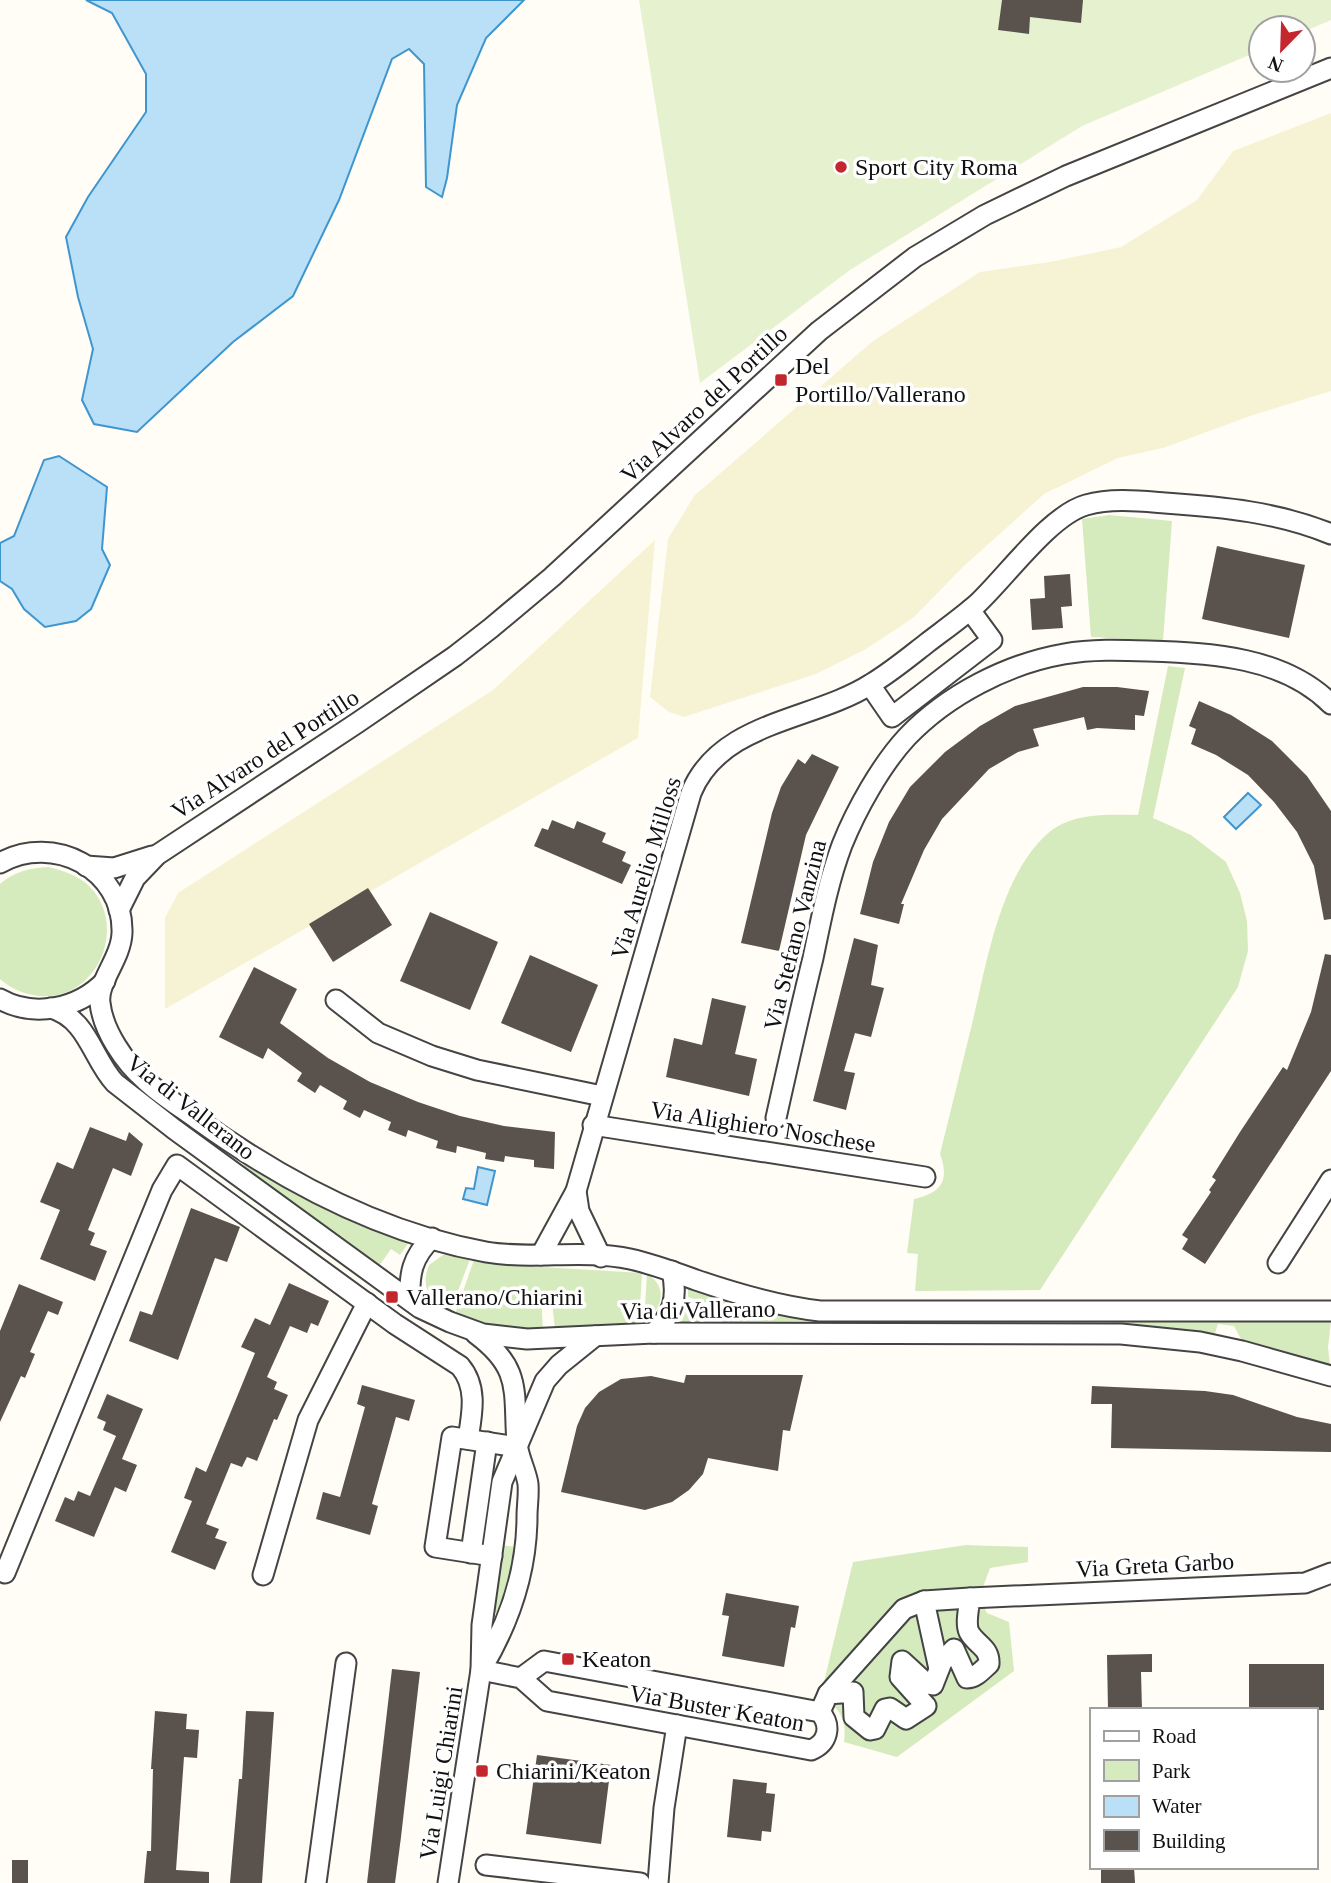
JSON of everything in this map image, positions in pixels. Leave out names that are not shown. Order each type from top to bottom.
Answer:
[{"type":"street","name":"Via Alvaro del Portillo","points":[[119,910],[135,878],[157,855],[377,709],[491,628],[552,577],[819,331],[926,250],[985,215],[1066,176],[1331,68]]},
{"type":"street","name":"Via Aurelio Milloss","points":[[541,1255],[576,1191],[691,793],[699,776],[718,753],[737,741],[870,685],[970,610],[1060,520],[1076,509],[1098,503],[1129,501],[1238,509],[1284,517],[1331,534]]},
{"type":"street","points":[[870,685],[892,717],[992,640],[970,610]]},
{"type":"street","name":"Via Stefano Vanzina","points":[[776,1118],[829,885],[842,844],[864,801],[903,742],[921,724],[987,680],[1031,662],[1076,652],[1152,651],[1251,661],[1283,671],[1310,687],[1331,704]]},
{"type":"street","points":[[932,687],[947,705]]},
{"type":"street","name":"Via di Vallerano","points":[[0,863],[17,855],[44,851],[63,853],[86,866],[107,885],[119,910],[121,940],[116,959],[100,992],[100,1003],[111,1034],[136,1072],[166,1097],[239,1148],[292,1180],[351,1209],[432,1238],[487,1252],[627,1258],[751,1298],[820,1311],[1331,1311]]},
{"type":"street","name":"Via Alvaro del Portillo","points":[[86,866],[120,867],[157,855]]},
{"type":"street","name":"Via di Vallerano","points":[[0,999],[22,1008],[51,1008],[83,998],[105,980]]},
{"type":"street","points":[[336,1000],[378,1033],[432,1056],[477,1070],[602,1096]]},
{"type":"street","name":"Via di Vallerano","points":[[51,1008],[66,1015],[82,1028],[107,1074],[128,1093],[410,1300],[437,1317],[470,1330],[527,1339],[654,1333],[1121,1335],[1200,1342],[1331,1377]]},
{"type":"street","name":"Via Alighiero Noschese","points":[[593,1125],[925,1177]]},
{"type":"street","points":[[5,1573],[162,1190],[177,1165],[464,1371],[472,1392],[477,1441],[471,1553]]},
{"type":"street","points":[[1278,1263],[1331,1180]]},
{"type":"street","points":[[576,1191],[579,1211],[601,1257]]},
{"type":"street","points":[[410,1300],[413,1262],[422,1247],[432,1238]]},
{"type":"street","points":[[654,1333],[666,1321],[674,1305],[676,1289],[672,1271]]},
{"type":"street","points":[[262,1575],[308,1420],[367,1303]]},
{"type":"street","name":"Via Luigi Chiarini","points":[[470,1330],[499,1353],[510,1370],[515,1390],[517,1447],[528,1485],[527,1540],[520,1581],[508,1619],[481,1670]]},
{"type":"street","name":"Via Luigi Chiarini","points":[[449,1883],[481,1670],[483,1615],[502,1482],[545,1381],[559,1365],[595,1336]]},
{"type":"street","points":[[492,1556],[435,1546],[452,1437],[517,1447]]},
{"type":"street","points":[[502,1482],[514,1480],[528,1485]]},
{"type":"street","name":"Via Greta Garbo","points":[[924,1601],[1305,1583],[1331,1573]]},
{"type":"street","points":[[828,1694],[853,1692],[854,1717],[870,1730],[875,1729],[885,1709],[890,1708],[906,1719],[926,1706],[900,1677],[902,1661],[927,1684],[933,1685],[939,1669],[954,1649],[967,1678],[972,1678],[989,1664],[986,1649],[970,1634],[967,1627],[974,1598]]},
{"type":"street","points":[[820,1712],[828,1694],[904,1609],[924,1601],[939,1669]]},
{"type":"street","points":[[483,1615],[497,1621],[508,1619]]},
{"type":"street","name":"Via Buster Keaton","points":[[481,1670],[521,1678],[547,1701],[811,1750],[822,1744],[827,1730],[827,1722],[820,1712],[544,1661],[521,1678]]},
{"type":"street","points":[[316,1883],[346,1663]]},
{"type":"street","points":[[658,1883],[664,1808],[677,1725]]},
{"type":"street","points":[[486,1865],[640,1883]]},
{"type":"shaded area","points":[[1331,113],[1331,391],[1253,415],[1163,448],[1118,458],[1044,494],[964,566],[913,618],[866,649],[816,674],[684,717],[669,712],[650,697],[668,539],[694,496],[873,341],[980,272],[1050,262],[1121,247],[1197,200],[1233,151]]},
{"type":"shaded area","points":[[655,540],[638,738],[165,1009],[165,918],[178,893],[493,690]]},
{"type":"green space","name":"Sport City Roma","points":[[639,0],[1331,0],[1331,20],[1317,26],[1317,14],[1247,14],[1247,56],[1082,126],[850,270],[700,383]]},
{"type":"green space","points":[[1109,515],[1172,521],[1163,641],[1091,637],[1082,519]]},
{"type":"green space","points":[[1168,666],[1185,668],[1153,818],[1191,835],[1226,862],[1240,893],[1247,921],[1248,951],[1238,987],[1040,1290],[915,1291],[918,1254],[907,1253],[914,1199],[937,1189],[943,1179],[940,1154],[990,947],[1006,897],[1030,853],[1056,828],[1090,816],[1138,815]]},
{"type":"green space","points":[[49,867],[75,876],[88,885],[100,902],[106,920],[106,939],[101,958],[91,974],[77,987],[59,995],[39,996],[18,990],[0,979],[0,884],[23,871]]},
{"type":"green space","points":[[245,1164],[284,1188],[325,1208],[409,1242],[400,1255],[391,1249],[379,1266],[243,1168]]},
{"type":"green space","points":[[443,1255],[470,1259],[450,1312],[432,1298],[426,1287],[426,1273],[429,1265]]},
{"type":"green space","points":[[474,1260],[492,1264],[642,1273],[639,1323],[555,1329],[551,1294],[541,1294],[543,1330],[498,1326],[455,1314]]},
{"type":"green space","points":[[647,1274],[658,1285],[660,1298],[655,1311],[644,1322]]},
{"type":"green space","points":[[688,1288],[751,1309],[817,1322],[681,1323],[687,1309],[703,1314],[707,1303],[688,1297]]},
{"type":"green space","points":[[1331,1321],[1328,1347],[1330,1365],[1242,1341],[1234,1326],[1218,1324],[1215,1333],[1229,1338],[1108,1322]]},
{"type":"green space","points":[[501,1545],[516,1547],[500,1611],[495,1613],[492,1612]]},
{"type":"green space","points":[[966,1545],[1028,1547],[1028,1562],[990,1568],[979,1598],[987,1613],[1009,1622],[1014,1671],[897,1757],[844,1742],[841,1715],[833,1705],[820,1698],[853,1562]]},
{"type":"water","points":[[86,0],[524,0],[486,38],[457,105],[442,197],[426,187],[424,64],[409,49],[392,59],[339,200],[293,296],[233,342],[137,432],[94,424],[82,400],[93,349],[78,297],[66,237],[88,197],[146,112],[146,74],[112,13]]},
{"type":"water","points":[[59,456],[107,487],[102,549],[110,565],[91,609],[76,621],[45,627],[24,609],[12,589],[0,581],[0,543],[14,536],[44,460]]},
{"type":"water","points":[[1248,793],[1261,805],[1236,829],[1224,817]]},
{"type":"water","points":[[478,1167],[495,1171],[487,1205],[463,1199],[466,1188],[474,1189]]},
{"type":"building","points":[[1002,0],[1083,0],[1081,23],[1030,17],[1029,34],[998,30]]},
{"type":"building","points":[[1217,546],[1305,565],[1289,638],[1202,619]]},
{"type":"building","points":[[1070,574],[1072,606],[1061,607],[1063,628],[1032,630],[1030,599],[1045,598],[1044,576]]},
{"type":"building","points":[[1083,687],[1149,691],[1144,716],[1135,715],[1135,730],[1087,730],[1084,717],[1033,729],[1039,746],[1018,752],[989,769],[942,819],[924,850],[901,904],[904,904],[899,924],[860,914],[873,862],[889,822],[910,787],[945,752],[980,726],[1015,706]]},
{"type":"building","points":[[1199,701],[1231,715],[1272,741],[1307,776],[1331,811],[1331,919],[1324,920],[1314,866],[1297,832],[1274,802],[1248,775],[1216,755],[1191,744],[1196,729],[1189,726]]},
{"type":"building","points":[[812,754],[839,767],[806,835],[779,951],[741,943],[772,813],[781,787],[798,759],[805,764]]},
{"type":"building","points":[[552,820],[574,829],[577,821],[606,833],[602,842],[626,852],[622,861],[631,865],[622,884],[534,846],[542,828],[548,830]]},
{"type":"building","points":[[368,888],[392,925],[333,962],[309,924]]},
{"type":"building","points":[[430,912],[498,942],[470,1010],[400,981]]},
{"type":"building","points":[[854,938],[878,945],[871,985],[884,988],[871,1037],[855,1033],[844,1071],[855,1073],[846,1110],[813,1101]]},
{"type":"building","points":[[1325,954],[1331,955],[1331,1071],[1205,1264],[1182,1249],[1188,1239],[1182,1235],[1211,1192],[1209,1190],[1216,1180],[1212,1177],[1240,1132],[1283,1067],[1287,1070],[1311,1012]]},
{"type":"building","points":[[530,955],[598,985],[571,1052],[501,1023]]},
{"type":"building","points":[[254,967],[297,989],[280,1023],[328,1058],[370,1082],[460,1116],[504,1126],[555,1132],[554,1169],[534,1167],[534,1160],[505,1156],[504,1162],[485,1159],[486,1153],[457,1146],[456,1153],[436,1148],[438,1141],[408,1130],[406,1137],[388,1130],[391,1122],[364,1110],[360,1118],[343,1109],[347,1101],[320,1085],[315,1093],[297,1081],[302,1073],[268,1048],[263,1059],[219,1037]]},
{"type":"building","points":[[712,998],[746,1006],[735,1054],[757,1059],[749,1096],[666,1077],[674,1038],[702,1045]]},
{"type":"building","points":[[90,1127],[126,1141],[129,1132],[143,1144],[131,1176],[113,1168],[88,1230],[95,1233],[90,1245],[107,1251],[95,1281],[40,1259],[60,1210],[40,1202],[57,1162],[73,1169]]},
{"type":"building","points":[[191,1208],[240,1227],[227,1262],[215,1258],[178,1360],[129,1341],[140,1311],[152,1315]]},
{"type":"building","points":[[289,1283],[329,1301],[318,1326],[311,1323],[307,1333],[290,1326],[267,1377],[277,1382],[274,1389],[288,1395],[277,1420],[274,1419],[257,1461],[247,1457],[242,1467],[231,1463],[206,1524],[219,1529],[215,1538],[227,1542],[215,1570],[171,1552],[192,1501],[184,1498],[196,1467],[206,1472],[255,1353],[241,1347],[255,1318],[270,1325]]},
{"type":"building","points":[[19,1284],[63,1302],[58,1315],[48,1311],[30,1352],[35,1354],[25,1378],[21,1376],[0,1422],[0,1331]]},
{"type":"building","points":[[686,1375],[803,1375],[790,1431],[783,1430],[778,1471],[708,1458],[703,1474],[689,1490],[672,1502],[645,1510],[561,1492],[577,1426],[585,1408],[599,1392],[621,1379],[651,1376],[684,1383]]},
{"type":"building","points":[[362,1385],[415,1400],[409,1421],[396,1417],[372,1504],[378,1506],[370,1535],[316,1519],[323,1492],[340,1497],[365,1407],[357,1404]]},
{"type":"building","points":[[1092,1386],[1205,1391],[1233,1395],[1297,1417],[1331,1424],[1331,1452],[1111,1448],[1112,1404],[1091,1404]]},
{"type":"building","points":[[107,1394],[143,1409],[122,1459],[137,1465],[126,1492],[115,1487],[94,1537],[55,1521],[65,1497],[74,1501],[78,1491],[90,1496],[116,1436],[103,1430],[106,1422],[97,1418]]},
{"type":"building","points":[[726,1593],[799,1606],[795,1628],[791,1627],[784,1667],[722,1656],[729,1616],[722,1615]]},
{"type":"building","points":[[1152,1654],[1152,1672],[1141,1672],[1142,1708],[1108,1708],[1107,1655]]},
{"type":"building","points":[[1249,1664],[1324,1664],[1324,1710],[1249,1708]]},
{"type":"building","points":[[392,1669],[420,1672],[401,1837],[395,1883],[367,1883]]},
{"type":"building","points":[[155,1711],[187,1714],[186,1729],[199,1730],[197,1758],[184,1757],[176,1870],[209,1872],[209,1883],[144,1883],[147,1851],[151,1851],[151,1769]]},
{"type":"building","points":[[246,1711],[274,1712],[262,1883],[230,1883],[239,1779],[242,1779]]},
{"type":"building","points":[[537,1755],[611,1765],[601,1844],[526,1834]]},
{"type":"building","points":[[733,1779],[767,1783],[766,1793],[775,1794],[771,1832],[762,1831],[761,1841],[727,1837]]},
{"type":"building","points":[[12,1860],[28,1860],[28,1883],[12,1883]]},
{"type":"building","points":[[1101,1869],[1134,1869],[1135,1883],[1101,1883]]},
{"type":"place","name":"Sport City Roma","points":[[841,167]]},
{"type":"place","name":"Del Portillo/Vallerano","points":[[781,380]]},
{"type":"place","name":"Vallerano/Chiarini","points":[[392,1297]]},
{"type":"place","name":"Keaton","points":[[568,1659]]},
{"type":"place","name":"Chiarini/Keaton","points":[[482,1771]]}]
